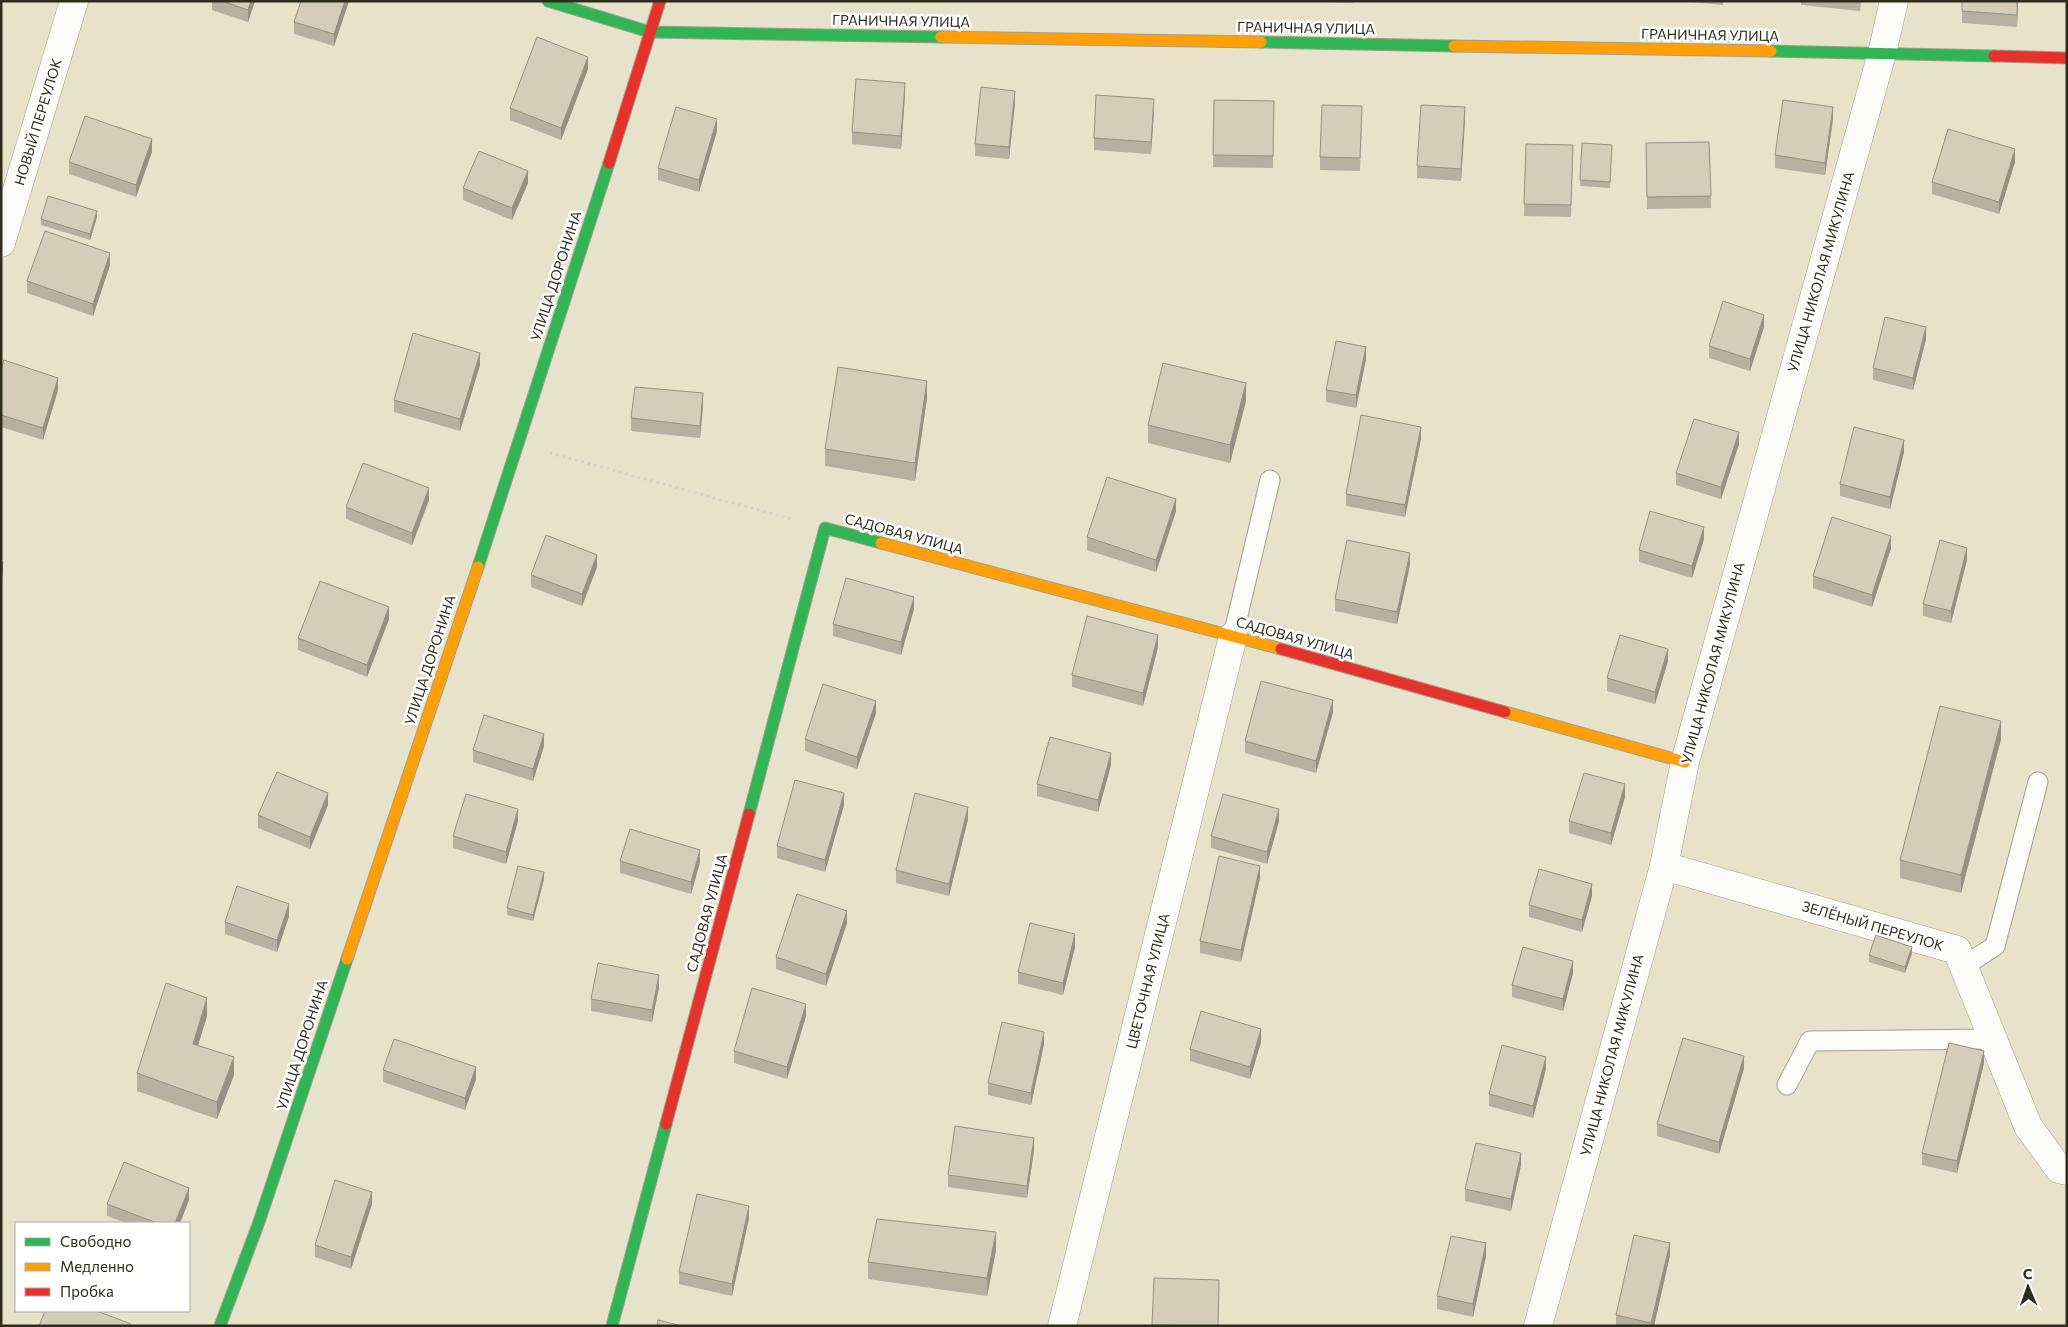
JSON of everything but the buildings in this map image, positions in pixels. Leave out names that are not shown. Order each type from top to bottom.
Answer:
[{"type":"street","name":"НОВЫЙ ПЕРЕУЛОК","points":[[1,243],[74,1]]},
{"type":"street","name":"ГРАНИЧНАЯ УЛИЦА","points":[[548,1],[650,32],[1882,53],[2067,58]]},
{"type":"street","name":"УЛИЦА ДОРОНИНА","points":[[220,1326],[259,1222],[518,444],[660,1]]},
{"type":"street","name":"УЛИЦА НИКОЛАЯ МИКУЛИНА","points":[[1538,1326],[1664,866],[1685,762],[1882,53],[1894,1]]},
{"type":"street","name":"САДОВАЯ УЛИЦА","points":[[612,1326],[825,528],[1233,636],[1685,762]]},
{"type":"street","name":"ЦВЕТОЧНАЯ УЛИЦА","points":[[1062,1326],[1233,636]]},
{"type":"street","name":"ЗЕЛЁНЫЙ ПЕРЕУЛОК","points":[[1664,866],[1957,950],[2028,1126],[2059,1169],[2067,1171]]},
{"type":"lane","points":[[1233,636],[1270,480]]},
{"type":"lane","points":[[1964,966],[1995,946],[2038,782]]},
{"type":"lane","points":[[1787,1085],[1810,1041],[1993,1039]]},
{"type":"path","points":[[518,444],[825,528]]},
{"type":"traffic: fast","points":[[548,1],[650,32],[941,37]]},
{"type":"traffic: fast","points":[[1261,42],[1454,46]]},
{"type":"traffic: fast","points":[[1771,51],[1994,56]]},
{"type":"traffic: fast","points":[[478,567],[609,163]]},
{"type":"traffic: fast","points":[[749,814],[825,528],[881,543]]},
{"type":"traffic: fast","points":[[220,1326],[259,1222],[347,959]]},
{"type":"traffic: fast","points":[[612,1326],[666,1124]]},
{"type":"traffic: slow","points":[[941,37],[1261,42]]},
{"type":"traffic: slow","points":[[1454,46],[1771,51]]},
{"type":"traffic: slow","points":[[881,543],[1281,649]]},
{"type":"traffic: slow","points":[[347,959],[478,567]]},
{"type":"traffic: slow","points":[[1505,712],[1685,762]]},
{"type":"traffic: jam","points":[[609,163],[660,1]]},
{"type":"traffic: jam","points":[[1994,56],[2067,58]]},
{"type":"traffic: jam","points":[[1281,649],[1505,712]]},
{"type":"traffic: jam","points":[[666,1124],[749,814]]}]
